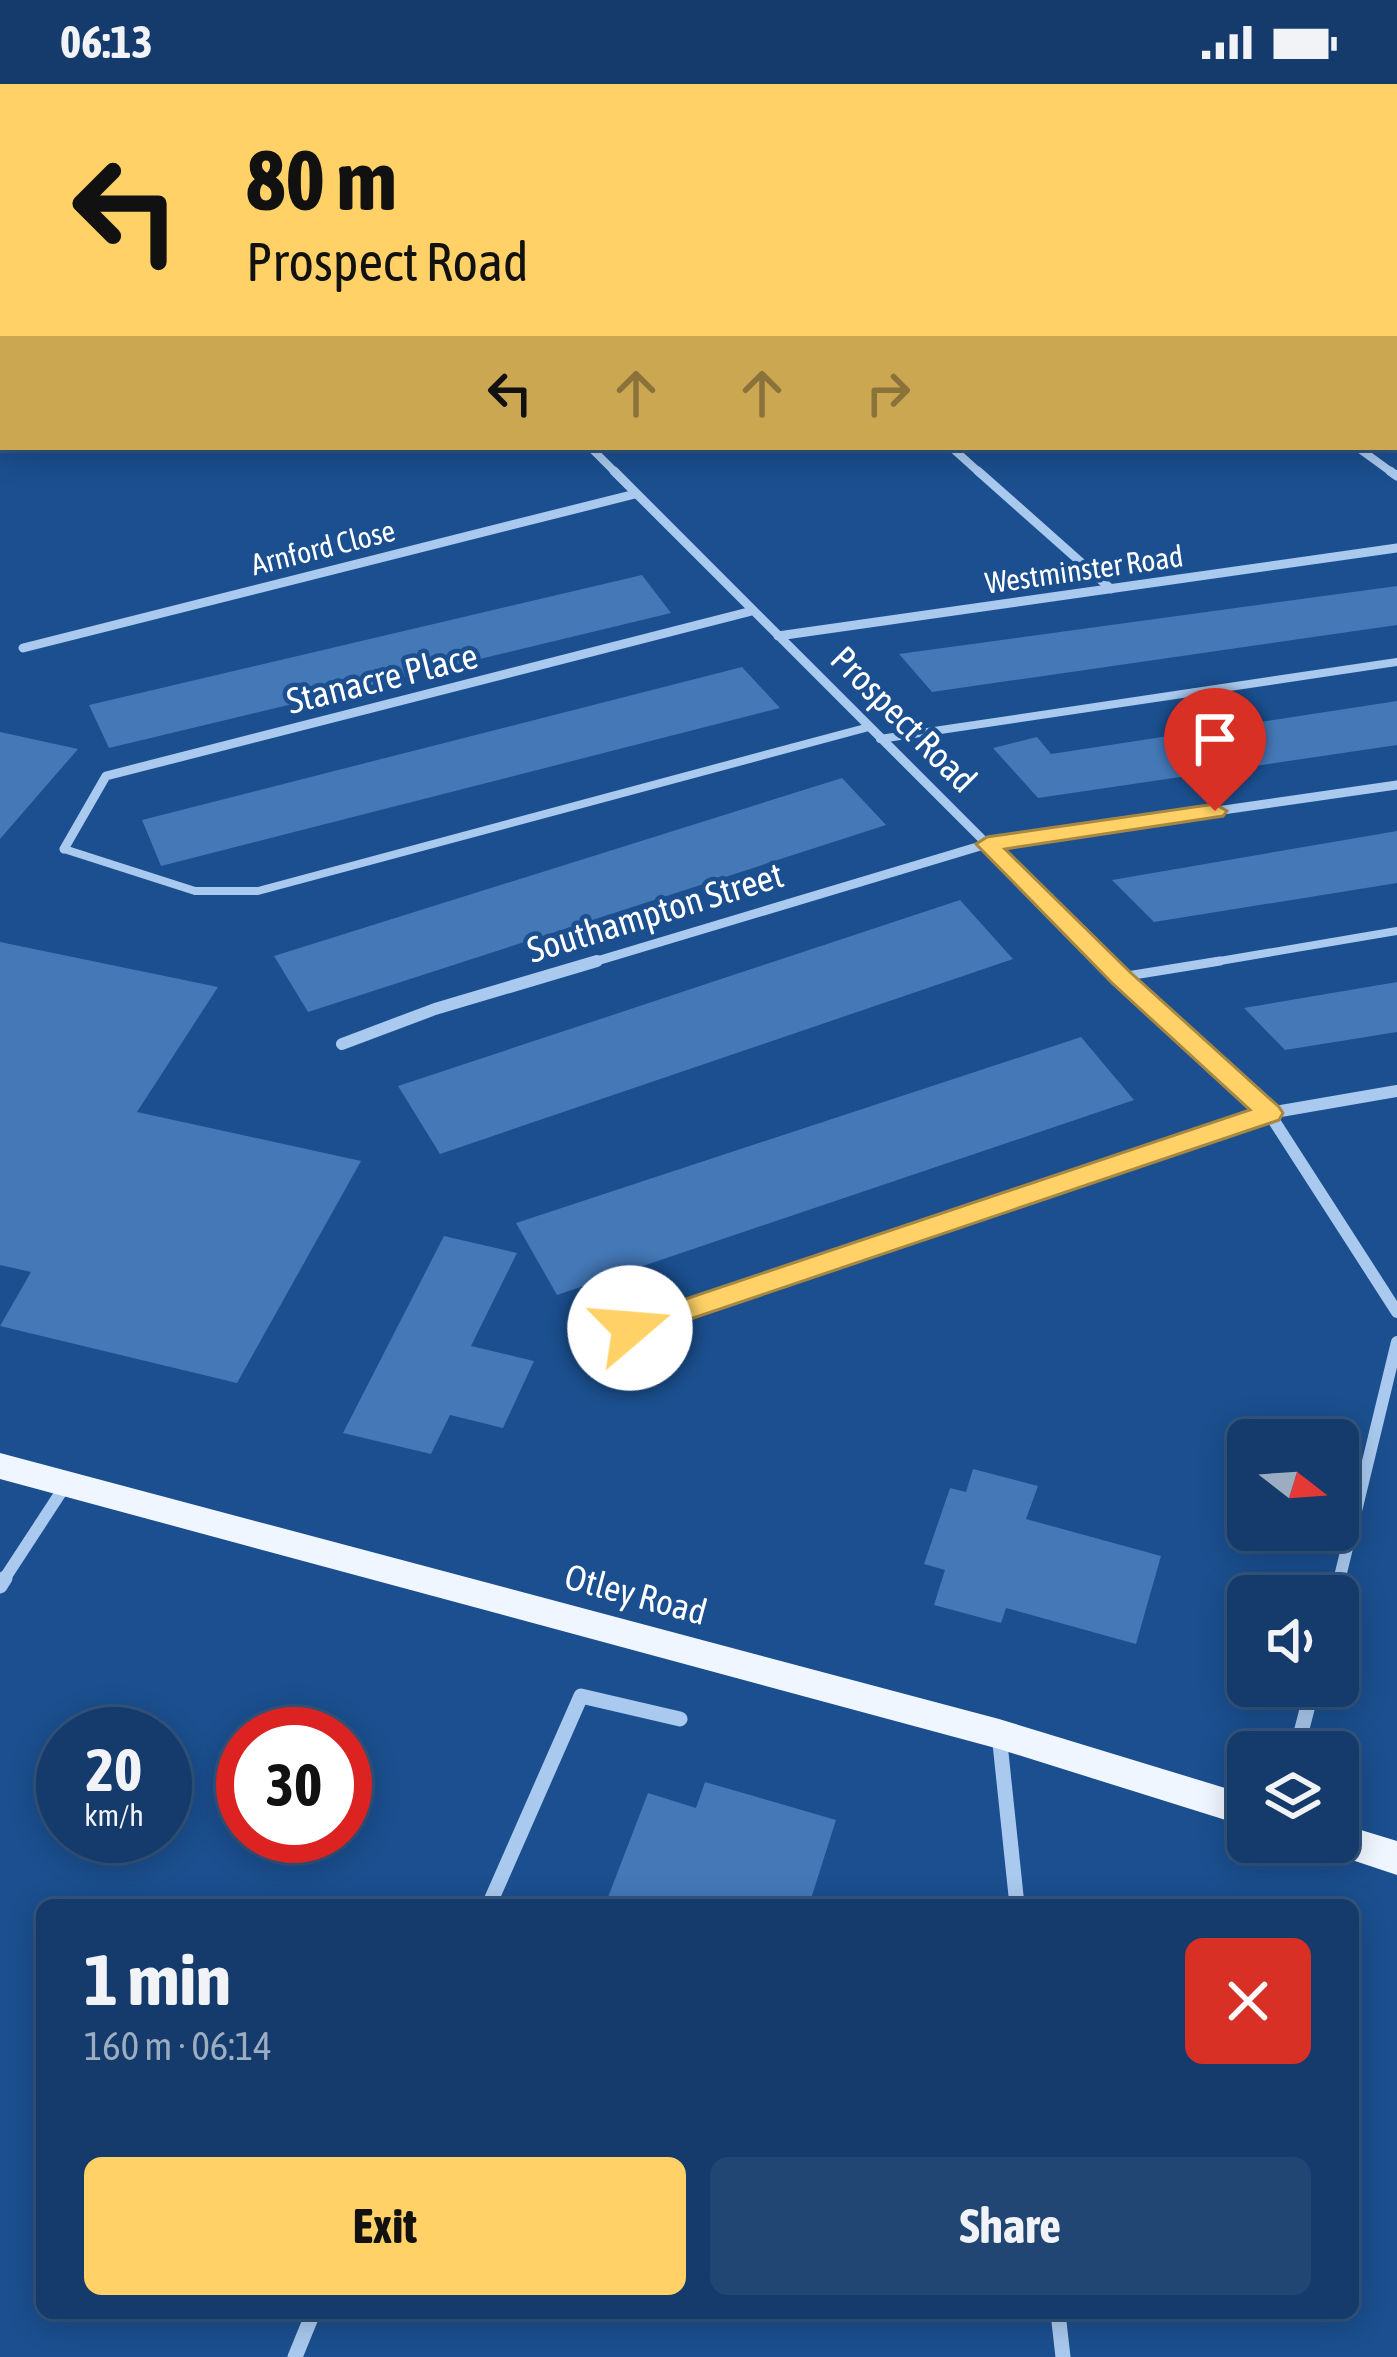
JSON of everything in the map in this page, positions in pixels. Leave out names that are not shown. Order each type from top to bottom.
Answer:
[{"type":"main road","name":"Otley Road","points":[[0,1466],[999,1733],[1227,1804]]},
{"type":"main road","points":[[1359,1846],[1397,1858]]},
{"type":"street","name":"Prospect Road","points":[[593,450],[1121,977],[1270,1113],[1397,1312]]},
{"type":"street","points":[[954,450],[1111,589]]},
{"type":"street","points":[[1362,450],[1397,476]]},
{"type":"street","name":"Arnford Close","points":[[23,648],[635,494]]},
{"type":"street","name":"Westminster Road","points":[[778,636],[1397,548]]},
{"type":"street","name":"Stanacre Place","points":[[64,849],[106,776],[752,611]]},
{"type":"street","name":"Southampton Street","points":[[342,1044],[435,1009],[987,844],[1397,784]]},
{"type":"street","points":[[630,1328],[1270,1113],[1397,1091]]},
{"type":"street","points":[[1340,1575],[1397,1342]]},
{"type":"street","points":[[0,1586],[65,1485]]},
{"type":"street","points":[[492,1899],[581,1696],[680,1719]]},
{"type":"street","points":[[999,1733],[1016,1899]]},
{"type":"street","points":[[295,2357],[311,2319]]},
{"type":"street","points":[[1059,2319],[1063,2357]]},
{"type":"lane","points":[[880,739],[1397,662]]},
{"type":"lane","points":[[64,849],[195,891],[258,890],[869,728]]},
{"type":"lane","points":[[1121,977],[1397,931]]},
{"type":"building","points":[[642,575],[671,613],[109,748],[89,705]]},
{"type":"building","points":[[1397,586],[1397,625],[932,692],[899,654]]},
{"type":"building","points":[[742,667],[780,708],[161,866],[142,820]]},
{"type":"building","points":[[1397,701],[1397,745],[1038,798],[993,748],[1037,737],[1051,754]]},
{"type":"building","points":[[0,732],[78,749],[0,839]]},
{"type":"building","points":[[842,778],[886,825],[308,1012],[274,956]]},
{"type":"building","points":[[1397,831],[1397,883],[1154,922],[1112,880]]},
{"type":"building","points":[[960,900],[1013,959],[440,1154],[398,1086]]},
{"type":"building","points":[[0,942],[218,987],[137,1112],[361,1161],[237,1383],[0,1326],[31,1272],[0,1265]]},
{"type":"building","points":[[1397,982],[1397,1032],[1285,1050],[1244,1008]]},
{"type":"building","points":[[1081,1037],[1134,1100],[557,1295],[516,1223]]},
{"type":"building","points":[[444,1236],[517,1253],[471,1346],[534,1361],[503,1428],[450,1415],[431,1454],[343,1433]]},
{"type":"building","points":[[973,1469],[1038,1486],[1026,1519],[1161,1556],[1136,1644],[1006,1608],[1001,1623],[934,1605],[945,1570],[924,1564],[950,1488],[966,1492]]},
{"type":"building","points":[[705,1782],[836,1820],[811,1899],[607,1899],[648,1793],[696,1808]]},
{"type":"route","points":[[630,1328],[1270,1113],[1121,977],[987,844],[1215,811]]}]
